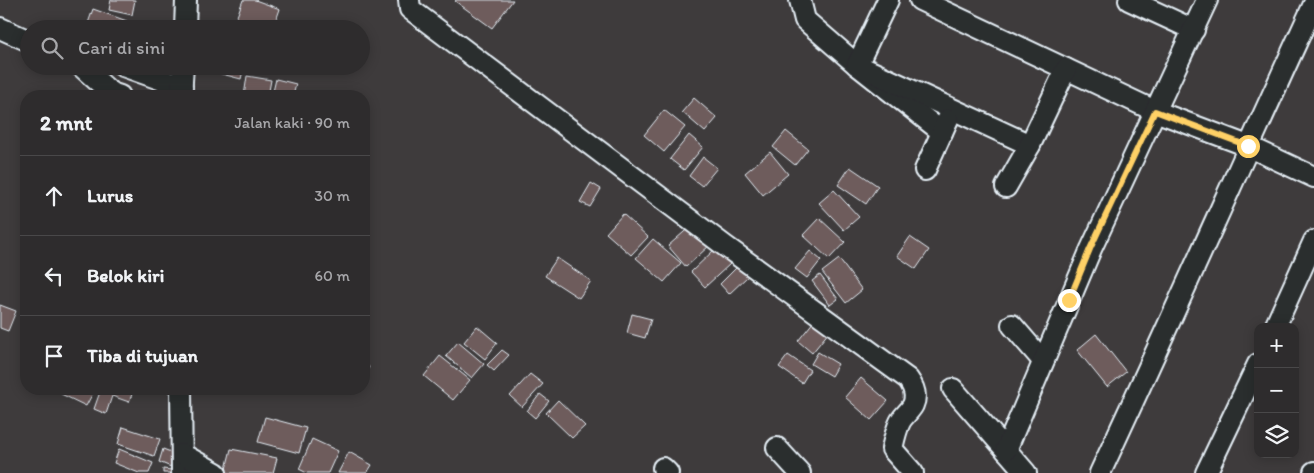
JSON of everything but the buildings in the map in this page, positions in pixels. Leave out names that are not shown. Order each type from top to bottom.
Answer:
[{"type":"street","points":[[185,20],[186,0]]},
{"type":"street","points":[[409,0],[410,9],[725,246],[908,379],[915,393],[913,405],[900,422],[892,449],[913,473]]},
{"type":"street","points":[[800,0],[805,20],[857,65],[942,132]]},
{"type":"street","points":[[857,65],[888,0]]},
{"type":"street","points":[[920,0],[1155,111],[1248,146],[1314,177]]},
{"type":"street","points":[[1129,0],[1194,30]]},
{"type":"street","points":[[1006,450],[1090,249],[1208,0]]},
{"type":"street","points":[[1100,473],[1314,4]]},
{"type":"street","points":[[0,28],[20,37]]},
{"type":"street","points":[[857,65],[1030,145]]},
{"type":"street","points":[[1006,187],[1030,145],[1066,69]]},
{"type":"street","points":[[91,75],[108,90]]},
{"type":"street","points":[[144,75],[179,90]]},
{"type":"street","points":[[181,90],[182,75]]},
{"type":"street","points":[[924,170],[953,109]]},
{"type":"street","points":[[1277,323],[1314,241]]},
{"type":"street","points":[[1012,324],[1043,361]]},
{"type":"street","points":[[1206,473],[1256,368]]},
{"type":"street","points":[[953,389],[1026,473]]},
{"type":"street","points":[[181,395],[182,463],[216,473]]},
{"type":"street","points":[[777,448],[800,473]]},
{"type":"route","points":[[1069,300],[1090,249],[1155,111],[1248,146]]}]
